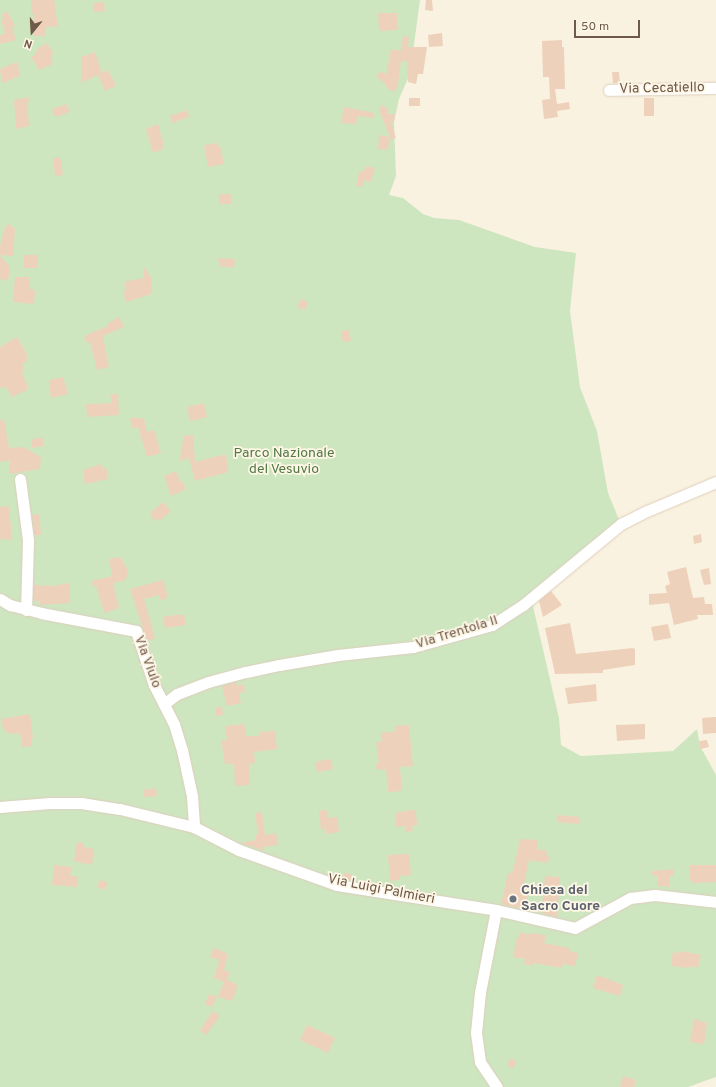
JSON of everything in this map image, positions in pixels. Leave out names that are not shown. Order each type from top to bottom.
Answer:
[{"type":"street","name":"Via Cecatiello","points":[[609,90],[716,88]]},
{"type":"street","points":[[20,479],[28,540],[26,610]]},
{"type":"street","name":"Via Trentola II","points":[[164,704],[177,694],[208,682],[246,672],[338,655],[413,647],[492,625],[523,605],[621,524],[716,482]]},
{"type":"street","name":"Via Viulo","points":[[0,599],[10,605],[26,610],[136,631],[154,685],[174,724],[192,796],[194,827]]},
{"type":"street","name":"Via Luigi Palmieri","points":[[0,807],[50,803],[81,804],[120,809],[194,827],[239,850],[337,885],[496,910],[576,928],[630,898],[655,894],[716,902]]},
{"type":"street","points":[[496,910],[480,992],[476,1033],[480,1062],[497,1087]]},
{"type":"green space","name":"Parco Nazionale del Vesuvio","points":[[0,0],[420,0],[410,74],[399,99],[394,122],[396,176],[389,195],[403,198],[423,214],[434,218],[459,220],[535,247],[576,253],[570,311],[580,387],[597,431],[608,493],[622,527],[532,602],[559,718],[561,745],[581,756],[673,751],[697,729],[700,746],[716,775],[716,1077],[688,1087],[0,1087]]},
{"type":"building","points":[[31,0],[54,0],[58,27],[46,27],[45,36],[33,36],[33,13],[31,13]]},
{"type":"building","points":[[426,0],[432,0],[433,11],[425,10]]},
{"type":"building","points":[[104,2],[105,11],[94,12],[94,3]]},
{"type":"building","points":[[8,12],[15,26],[12,27],[16,40],[0,44],[0,35],[5,33],[1,20],[3,19],[2,14]]},
{"type":"building","points":[[378,13],[397,13],[397,30],[379,31]]},
{"type":"building","points":[[442,33],[443,46],[429,47],[428,35]]},
{"type":"building","points":[[403,36],[409,37],[408,47],[427,47],[423,74],[418,74],[416,84],[408,82],[407,61],[401,61],[398,85],[395,92],[386,88],[387,86],[376,76],[381,71],[386,75],[391,49],[401,51]]},
{"type":"building","points":[[562,40],[562,47],[564,47],[565,89],[555,89],[557,104],[569,102],[570,109],[557,111],[558,117],[544,119],[542,100],[550,99],[549,77],[543,77],[542,41]]},
{"type":"building","points":[[47,43],[53,52],[51,60],[53,64],[39,70],[31,57],[35,55],[37,49]]},
{"type":"building","points":[[95,52],[102,73],[108,70],[116,86],[105,91],[98,75],[81,83],[81,57]]},
{"type":"building","points":[[17,62],[20,76],[2,83],[0,69]]},
{"type":"building","points":[[612,72],[619,72],[620,83],[613,83]]},
{"type":"building","points":[[29,97],[27,113],[29,126],[16,129],[14,100]]},
{"type":"building","points":[[409,98],[420,98],[420,106],[409,106]]},
{"type":"building","points":[[644,98],[654,98],[654,116],[644,116]]},
{"type":"building","points":[[66,104],[70,112],[55,117],[52,109]]},
{"type":"building","points":[[382,105],[389,110],[387,114],[395,114],[394,122],[391,122],[396,138],[391,140],[379,110]]},
{"type":"building","points":[[344,107],[374,113],[373,118],[358,116],[356,124],[341,123]]},
{"type":"building","points":[[187,110],[189,117],[172,123],[170,116]]},
{"type":"building","points":[[158,124],[164,145],[162,146],[163,149],[153,153],[146,129]]},
{"type":"building","points":[[379,135],[390,137],[388,150],[378,149]]},
{"type":"building","points":[[217,143],[218,146],[220,145],[224,164],[208,167],[204,145]]},
{"type":"building","points":[[60,157],[63,175],[55,176],[53,158]]},
{"type":"building","points":[[366,166],[375,168],[371,182],[364,180],[362,187],[356,186],[359,172],[360,173],[361,170],[364,171]]},
{"type":"building","points":[[219,194],[231,194],[231,204],[219,204]]},
{"type":"building","points":[[9,224],[15,229],[13,256],[0,255],[0,246],[5,227]]},
{"type":"building","points":[[24,255],[38,255],[37,268],[24,268]]},
{"type":"building","points":[[0,256],[10,267],[8,281],[0,279]]},
{"type":"building","points":[[218,258],[235,259],[234,268],[220,266]]},
{"type":"building","points":[[144,267],[151,277],[152,294],[126,302],[123,291],[126,291],[124,282],[144,278]]},
{"type":"building","points":[[15,277],[29,277],[30,289],[35,290],[34,304],[13,302]]},
{"type":"building","points":[[301,299],[308,302],[305,310],[297,307]]},
{"type":"building","points":[[119,317],[124,327],[103,336],[109,367],[97,370],[90,342],[87,343],[84,336],[108,326],[107,324]]},
{"type":"building","points":[[349,330],[351,341],[343,342],[341,331]]},
{"type":"building","points":[[17,337],[28,356],[26,357],[28,360],[22,364],[24,369],[22,373],[28,387],[27,390],[12,397],[6,387],[0,388],[0,347]]},
{"type":"building","points":[[63,377],[68,394],[51,398],[49,380]]},
{"type":"building","points":[[118,393],[119,415],[87,417],[86,404],[112,403],[110,395]]},
{"type":"building","points":[[204,403],[207,417],[190,421],[187,407]]},
{"type":"building","points":[[138,417],[139,419],[144,418],[147,432],[154,430],[161,453],[147,457],[138,427],[132,428],[130,419]]},
{"type":"building","points":[[0,420],[4,420],[9,448],[23,447],[41,457],[40,469],[9,474],[10,460],[0,462]]},
{"type":"building","points":[[193,435],[195,462],[226,454],[228,472],[195,481],[189,458],[180,461],[184,436]]},
{"type":"building","points":[[42,437],[44,446],[32,448],[31,440]]},
{"type":"building","points":[[101,464],[102,468],[106,467],[108,479],[85,484],[83,470]]},
{"type":"building","points":[[176,471],[180,482],[183,481],[186,489],[171,496],[164,476]]},
{"type":"building","points":[[163,502],[171,511],[160,521],[159,519],[154,521],[150,513]]},
{"type":"building","points":[[9,506],[12,540],[0,539],[0,507]]},
{"type":"building","points":[[39,514],[41,535],[34,535],[32,515]]},
{"type":"building","points":[[701,534],[702,542],[694,544],[693,536]]},
{"type":"building","points":[[120,557],[128,570],[126,580],[113,583],[119,608],[104,613],[96,586],[93,587],[92,581],[112,576],[109,559]]},
{"type":"building","points":[[686,567],[693,598],[704,597],[705,604],[712,604],[713,615],[697,615],[698,619],[674,625],[669,603],[649,605],[649,594],[667,593],[665,586],[670,584],[667,572]]},
{"type":"building","points":[[709,568],[711,584],[704,585],[700,570]]},
{"type":"building","points":[[163,580],[168,598],[160,600],[159,595],[144,599],[155,638],[147,641],[130,589]]},
{"type":"building","points":[[69,583],[70,603],[40,605],[40,601],[33,601],[34,585],[53,586]]},
{"type":"building","points":[[551,591],[562,605],[543,617],[539,601]]},
{"type":"building","points":[[184,615],[186,625],[165,628],[163,617]]},
{"type":"building","points":[[570,623],[576,654],[633,648],[635,649],[635,665],[603,670],[603,673],[555,674],[545,628]]},
{"type":"building","points":[[668,624],[671,638],[654,641],[651,627]]},
{"type":"building","points":[[236,682],[237,686],[244,684],[245,692],[239,693],[241,703],[227,706],[222,686]]},
{"type":"building","points":[[596,684],[597,701],[568,704],[565,688]]},
{"type":"building","points":[[215,707],[222,707],[223,715],[216,716]]},
{"type":"building","points":[[30,714],[33,738],[31,739],[32,746],[22,747],[20,733],[9,734],[3,728],[1,719]]},
{"type":"building","points":[[716,717],[716,733],[703,734],[702,718]]},
{"type":"building","points":[[244,724],[246,736],[259,736],[259,732],[275,731],[277,749],[254,752],[255,763],[249,764],[250,785],[235,786],[234,764],[225,764],[221,740],[227,740],[225,726]]},
{"type":"building","points":[[645,724],[645,739],[617,741],[616,725]]},
{"type":"building","points":[[409,725],[413,766],[400,767],[402,791],[388,792],[386,769],[377,770],[376,763],[379,763],[376,742],[382,742],[381,733],[396,731],[395,726]]},
{"type":"building","points":[[707,740],[709,747],[700,749],[699,741]]},
{"type":"building","points":[[331,759],[333,769],[317,772],[315,762]]},
{"type":"building","points":[[156,788],[157,796],[144,797],[143,790]]},
{"type":"building","points":[[327,810],[328,818],[337,817],[339,832],[326,834],[326,829],[321,830],[319,811]]},
{"type":"building","points":[[411,810],[416,811],[417,825],[412,826],[413,831],[406,832],[406,826],[396,827],[395,813]]},
{"type":"building","points":[[262,812],[265,835],[276,833],[278,845],[264,847],[263,850],[240,843],[256,840],[256,835],[258,834],[255,813]]},
{"type":"building","points":[[557,815],[580,817],[579,824],[557,822]]},
{"type":"building","points":[[520,839],[538,840],[537,849],[547,851],[546,855],[549,856],[548,863],[529,860],[522,894],[527,895],[526,910],[501,904],[508,873],[511,874],[511,871],[513,871]]},
{"type":"building","points":[[77,842],[84,843],[84,847],[94,849],[92,865],[74,861]]},
{"type":"building","points":[[409,854],[411,875],[399,876],[399,880],[390,881],[388,855]]},
{"type":"building","points":[[54,865],[72,867],[70,876],[78,876],[77,887],[52,885]]},
{"type":"building","points":[[690,865],[716,865],[716,882],[693,883],[690,880]]},
{"type":"building","points":[[674,869],[673,876],[670,876],[669,887],[657,886],[658,876],[652,875],[652,871]]},
{"type":"building","points":[[344,873],[352,874],[353,880],[343,879]]},
{"type":"building","points":[[545,876],[559,877],[560,879],[557,917],[541,913]]},
{"type":"building","points":[[100,880],[108,883],[105,890],[97,887]]},
{"type":"building","points":[[520,932],[530,935],[530,933],[546,935],[544,943],[569,948],[571,952],[578,953],[575,966],[562,964],[562,968],[534,963],[534,966],[524,964],[525,959],[513,957],[517,937],[519,937]]},
{"type":"building","points":[[214,948],[228,954],[224,970],[230,972],[227,980],[238,985],[232,1001],[218,997],[224,982],[214,978],[219,960],[210,957]]},
{"type":"building","points":[[681,951],[701,955],[698,968],[689,966],[689,968],[671,966],[673,952],[680,953]]},
{"type":"building","points":[[597,975],[623,985],[620,996],[593,988]]},
{"type":"building","points":[[209,994],[217,997],[212,1007],[205,1004]]},
{"type":"building","points":[[213,1011],[220,1016],[206,1035],[200,1030]]},
{"type":"building","points":[[694,1019],[707,1023],[704,1044],[690,1042]]},
{"type":"building","points":[[307,1025],[335,1038],[328,1053],[300,1040]]},
{"type":"building","points":[[509,1059],[516,1060],[514,1068],[508,1067]]},
{"type":"building","points":[[623,1076],[636,1080],[634,1087],[620,1087]]},
{"type":"place","name":"Chiesa del Sacro Cuore","points":[[513,899]]}]
